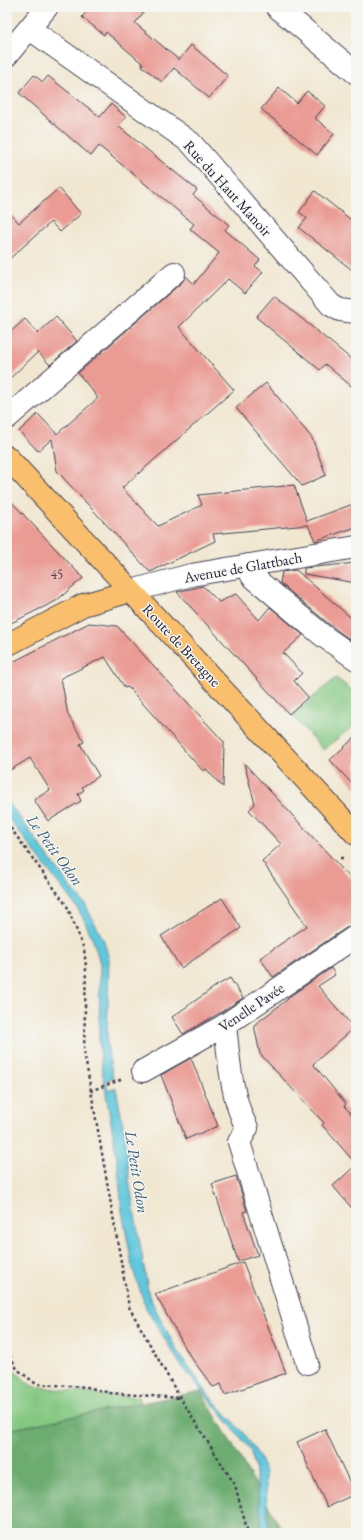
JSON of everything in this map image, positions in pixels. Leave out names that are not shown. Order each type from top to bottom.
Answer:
[{"type":"main road","name":"Route de Bretagne","points":[[7,457],[356,834]]},
{"type":"main road","points":[[7,645],[78,607],[131,590]]},
{"type":"street","points":[[7,54],[30,29],[47,7]]},
{"type":"street","points":[[277,7],[356,73]]},
{"type":"street","name":"Rue du Haut Manoir","points":[[30,29],[191,143],[331,305],[340,310],[356,312]]},
{"type":"street","points":[[7,418],[174,273]]},
{"type":"street","name":"Avenue de Glattbach","points":[[131,590],[191,575],[356,547]]},
{"type":"street","points":[[248,565],[252,576],[322,635],[356,659]]},
{"type":"street","name":"Venelle Pavée","points":[[142,1071],[225,1025],[356,936]]},
{"type":"street","points":[[225,1025],[234,1088],[242,1120],[247,1128],[239,1142],[306,1363]]},
{"type":"path","points":[[7,823],[67,906],[84,948],[86,966],[84,1051],[129,1307],[180,1398],[235,1485],[248,1533]]},
{"type":"path","points":[[90,1091],[116,1082]]},
{"type":"path","points":[[7,1350],[17,1369],[36,1384],[87,1387],[110,1392],[180,1398]]},
{"type":"green space","points":[[336,678],[356,693],[356,724],[323,750],[292,715]]},
{"type":"green space","points":[[7,1359],[12,1369],[32,1386],[103,1395],[138,1397],[140,1403],[7,1430]]},
{"type":"green space","points":[[201,1391],[284,1533],[7,1533],[7,1430]]},
{"type":"water","points":[[7,800],[71,888],[85,904],[104,941],[109,959],[107,1045],[113,1078],[106,1080],[108,1091],[116,1088],[128,1152],[129,1180],[149,1296],[177,1351],[208,1394],[245,1435],[259,1456],[265,1472],[269,1533],[263,1533],[255,1467],[250,1449],[180,1364],[146,1308],[133,1270],[122,1211],[117,1158],[102,1070],[99,1039],[100,964],[88,928],[81,914],[7,816]]},
{"type":"building","points":[[91,7],[148,7],[135,23],[179,60],[191,45],[228,76],[209,98],[174,68],[162,82],[142,66],[143,64],[106,32],[104,35],[82,17]]},
{"type":"building","points":[[34,75],[43,82],[48,76],[100,117],[111,104],[126,117],[118,126],[197,190],[193,195],[229,225],[225,230],[260,260],[255,266],[263,272],[245,293],[228,279],[179,327],[234,390],[122,488],[158,526],[202,505],[198,495],[294,485],[307,521],[356,503],[356,527],[315,541],[308,525],[213,534],[215,541],[150,572],[57,471],[52,439],[38,451],[19,431],[38,414],[57,434],[98,398],[78,373],[182,282],[186,276],[194,284],[219,253],[190,229],[194,224],[99,146],[91,156],[19,93]]},
{"type":"building","points":[[279,88],[297,103],[307,91],[325,106],[315,118],[334,134],[317,155],[261,109]]},
{"type":"building","points":[[59,188],[81,214],[60,232],[51,222],[7,261],[7,210],[19,223]]},
{"type":"building","points":[[315,191],[356,224],[356,273],[299,228],[307,218],[299,212]]},
{"type":"building","points":[[274,296],[356,363],[356,390],[325,364],[320,370],[256,317]]},
{"type":"building","points":[[56,317],[77,341],[50,365],[38,352],[7,381],[7,335],[25,319],[38,333]]},
{"type":"building","points":[[266,383],[312,438],[326,475],[302,486],[236,408]]},
{"type":"building","points":[[7,497],[83,578],[56,601],[7,625]]},
{"type":"building","points":[[356,563],[356,583],[304,574],[304,568]]},
{"type":"building","points":[[296,570],[356,622],[356,644],[330,625],[280,583],[282,572]]},
{"type":"building","points":[[203,586],[219,602],[236,594],[259,620],[270,607],[303,635],[283,653],[302,673],[294,681],[308,697],[289,714],[177,592]]},
{"type":"building","points":[[89,623],[117,626],[224,742],[223,787],[206,769],[203,771],[128,687],[125,688],[105,657],[61,678],[68,715],[84,742],[80,744],[99,776],[82,787],[84,790],[78,794],[81,801],[48,821],[34,800],[50,790],[30,758],[7,772],[7,665]]},
{"type":"building","points":[[356,736],[356,788],[330,760]]},
{"type":"building","points":[[244,763],[356,884],[356,924],[349,926],[273,977],[260,958],[307,926],[262,861],[281,844],[249,810],[255,804]]},
{"type":"building","points":[[222,898],[241,928],[181,968],[161,936]]},
{"type":"building","points":[[331,968],[335,975],[318,986],[354,1028],[313,1064],[346,1104],[344,1106],[356,1119],[356,1164],[322,1125],[324,1123],[260,1054],[254,1025],[288,999],[287,998]]},
{"type":"building","points":[[230,978],[243,998],[183,1034],[172,1017]]},
{"type":"building","points":[[191,1058],[218,1126],[186,1139],[161,1075]]},
{"type":"building","points":[[356,1165],[356,1213],[333,1186]]},
{"type":"building","points":[[236,1176],[247,1211],[243,1212],[258,1255],[238,1261],[212,1184]]},
{"type":"building","points":[[243,1262],[286,1373],[225,1395],[221,1384],[213,1387],[190,1356],[155,1294]]},
{"type":"building","points":[[325,1429],[355,1494],[327,1507],[297,1442]]},
{"type":"water label","name":"Le Petit Odon","points":[[55,850]]},
{"type":"water label","name":"Le Petit Odon","points":[[137,1172]]}]
